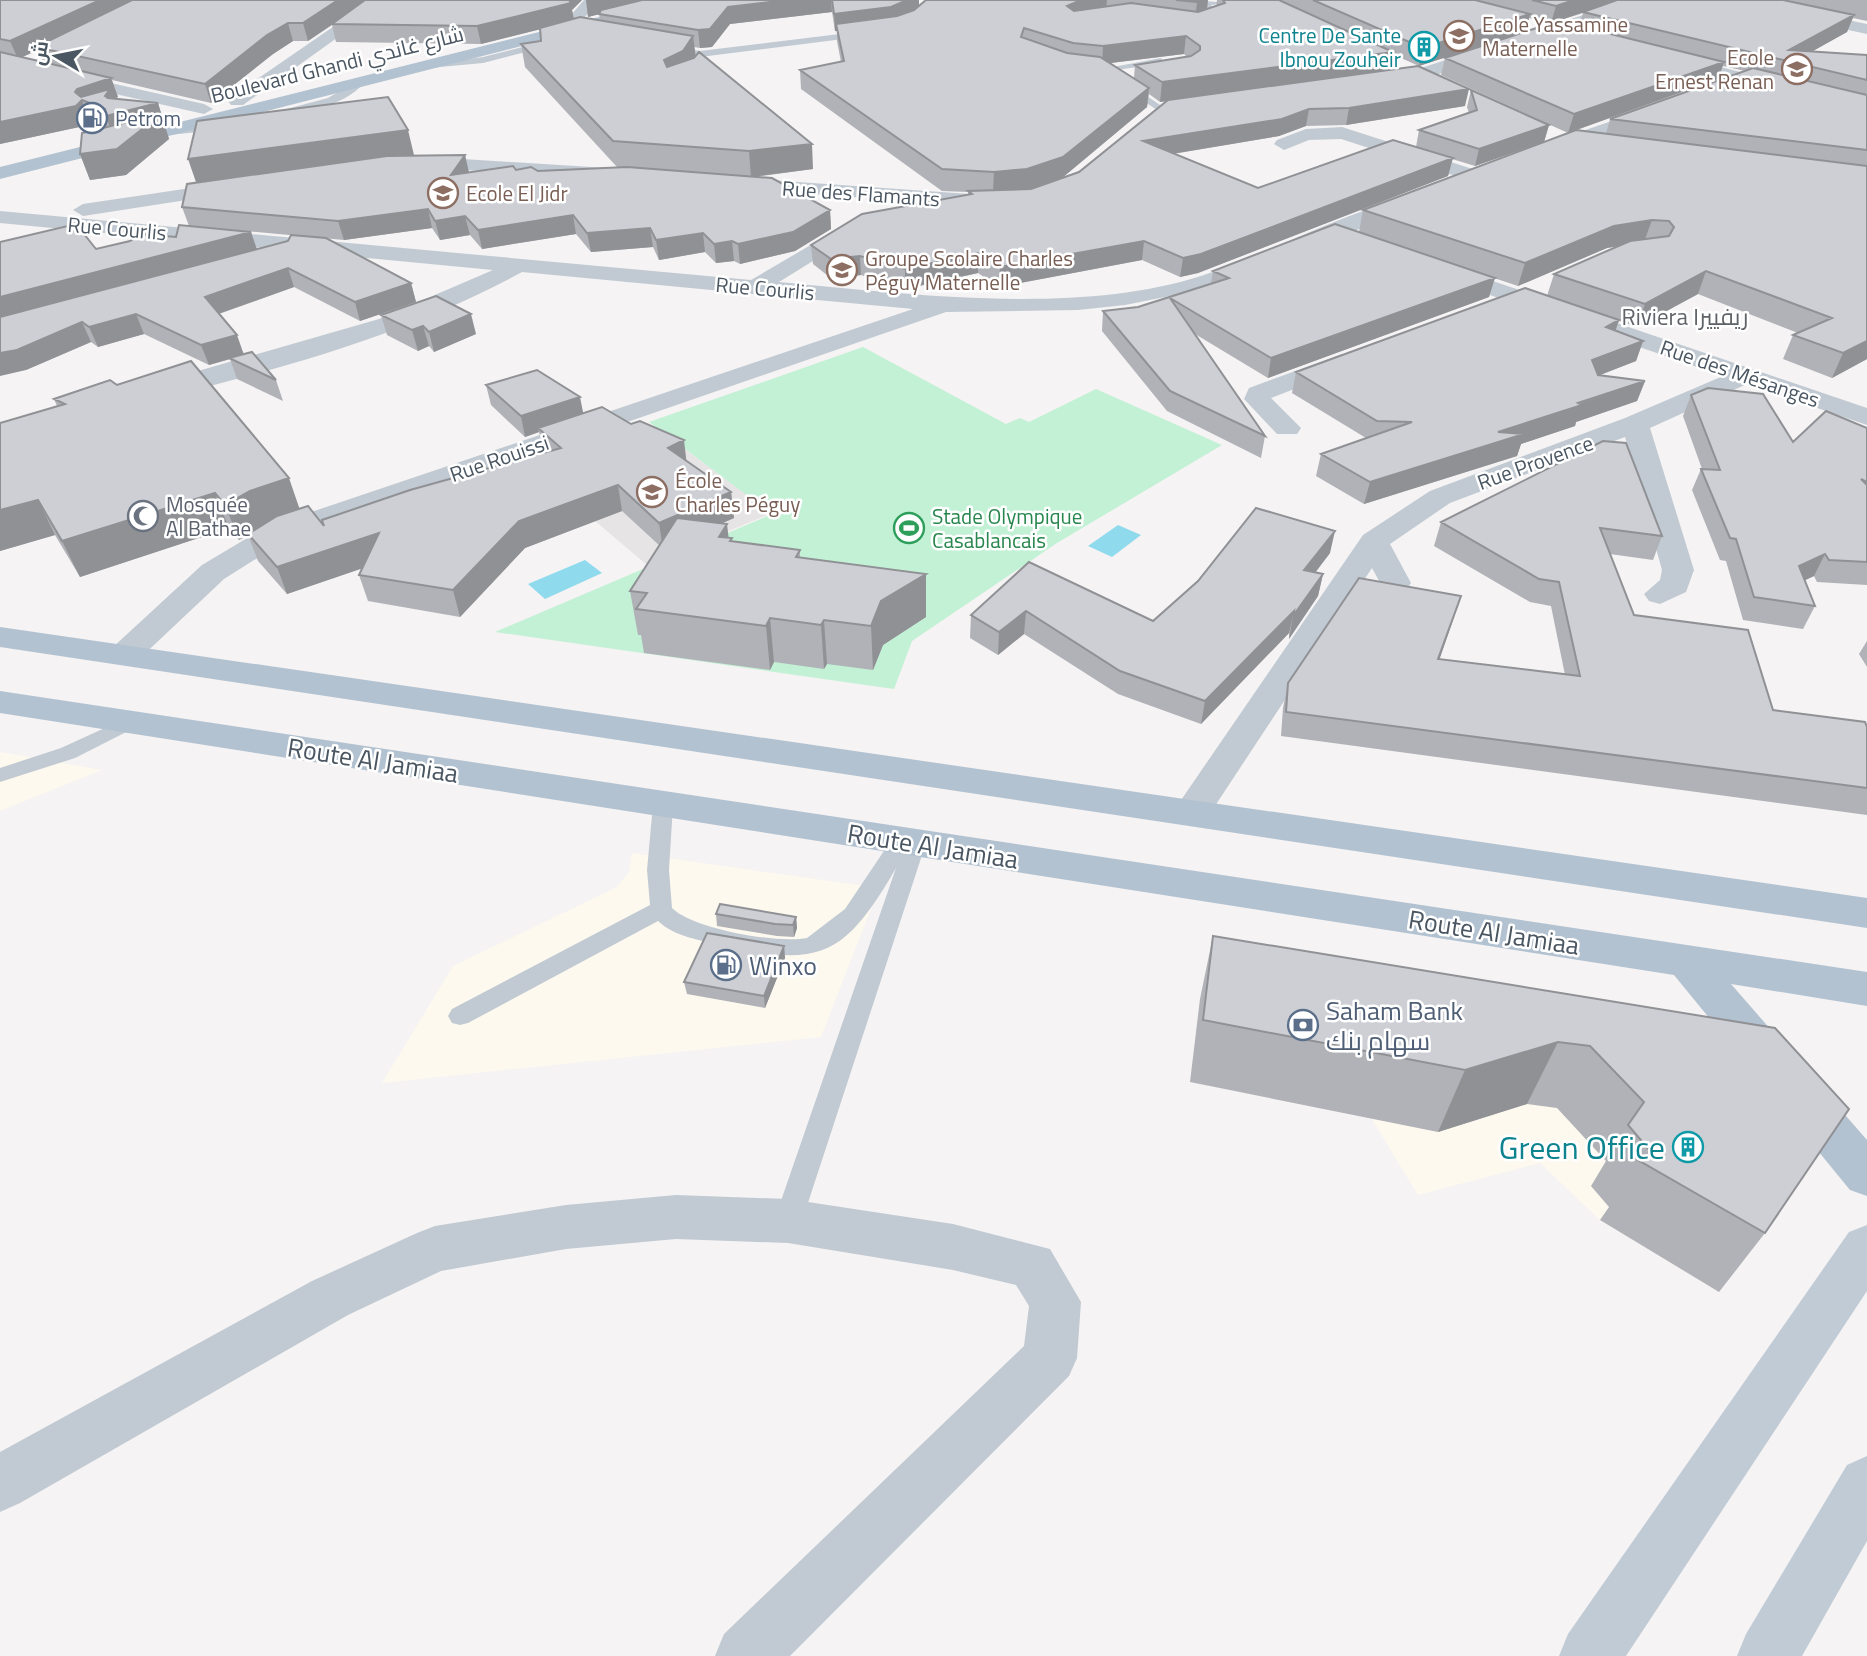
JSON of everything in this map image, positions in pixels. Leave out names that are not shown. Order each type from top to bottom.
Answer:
[{"type":"main road","name":"Boulevard Ghandi شارع غاندي","points":[[0,160],[639,0]]},
{"type":"main road","name":"Boulevard Ghandi شارع غاندي","points":[[0,173],[429,65],[602,28],[665,5],[691,2]]},
{"type":"main road","points":[[0,637],[1867,913]]},
{"type":"main road","name":"Route Al Jamiaa","points":[[0,702],[1867,989]]},
{"type":"main road","points":[[1687,962],[1867,1175]]},
{"type":"street","points":[[237,101],[382,0]]},
{"type":"street","points":[[579,15],[592,0]]},
{"type":"street","points":[[1357,83],[1421,74],[1644,0]]},
{"type":"street","points":[[1731,0],[1866,28]]},
{"type":"street","points":[[1516,21],[1579,37]]},
{"type":"street","points":[[21,68],[45,56]]},
{"type":"street","points":[[1656,56],[1867,109]]},
{"type":"street","points":[[1384,58],[1445,86]]},
{"type":"street","points":[[0,63],[204,109]]},
{"type":"street","points":[[1708,92],[1746,78]]},
{"type":"street","points":[[1527,157],[1682,101]]},
{"type":"street","points":[[1143,123],[1170,107]]},
{"type":"street","points":[[1542,131],[1566,142],[1608,148]]},
{"type":"street","points":[[1284,144],[1306,135],[1342,133],[1475,176]]},
{"type":"street","points":[[391,164],[439,162],[630,176]]},
{"type":"street","points":[[1450,187],[1501,167]]},
{"type":"street","name":"Rue des Flamants","points":[[725,183],[902,197],[1020,201]]},
{"type":"street","points":[[11,218],[254,185]]},
{"type":"street","points":[[756,287],[902,197]]},
{"type":"street","name":"Rue Courlis","points":[[11,218],[948,305],[1034,306],[1152,293],[1205,282],[1335,234],[1424,197]]},
{"type":"street","points":[[40,243],[106,226]]},
{"type":"street","points":[[1335,234],[1362,243]]},
{"type":"street","points":[[242,264],[309,246]]},
{"type":"street","name":"Rue des Mésanges","points":[[1414,261],[1866,415]]},
{"type":"street","points":[[136,397],[369,330],[436,307],[480,288],[519,265]]},
{"type":"street","points":[[1482,311],[1557,282]]},
{"type":"street","name":"Rue Rouissi","points":[[124,655],[222,563],[245,547],[275,534],[948,305]]},
{"type":"street","points":[[1287,428],[1257,400],[1258,394],[1368,352]]},
{"type":"street","name":"Rue Provence","points":[[1374,541],[1440,497],[1635,425],[1747,375]]},
{"type":"street","points":[[1635,425],[1678,570],[1675,585],[1660,594]]},
{"type":"street","points":[[1192,812],[1374,541],[1395,583]]},
{"type":"street","points":[[0,1483],[330,1298],[435,1249],[566,1227],[676,1217],[788,1220],[953,1247],[1032,1266],[1055,1302],[1050,1358],[746,1656]]},
{"type":"street","points":[[1590,1656],[1867,1248]]},
{"type":"street","points":[[1768,1656],[1867,1485]]},
{"type":"lane","points":[[1196,24],[1217,17],[1206,8],[1207,3],[1223,1],[1241,4]]},
{"type":"lane","points":[[586,34],[602,28]]},
{"type":"lane","points":[[429,65],[483,60],[602,28]]},
{"type":"lane","points":[[653,45],[671,51],[700,54],[872,33]]},
{"type":"lane","points":[[700,54],[705,60],[702,66]]},
{"type":"lane","points":[[1091,69],[1102,70],[1169,60]]},
{"type":"lane","points":[[1102,70],[1170,107]]},
{"type":"lane","points":[[1118,80],[1137,77]]},
{"type":"lane","points":[[121,101],[142,95]]},
{"type":"lane","points":[[90,125],[108,133]]},
{"type":"lane","points":[[0,775],[68,753],[131,722]]},
{"type":"lane","points":[[663,804],[659,887],[661,909],[675,924],[685,928],[790,948],[812,946],[857,912],[908,842]]},
{"type":"lane","points":[[788,1220],[908,842]]},
{"type":"lane","points":[[460,1016],[661,909]]},
{"type":"shaded area","name":"École Charles Péguy","points":[[655,427],[772,513],[647,565],[535,470]]},
{"type":"shaded area","points":[[0,752],[102,770],[0,811]]},
{"type":"shaded area","points":[[632,853],[879,888],[821,1037],[382,1083],[453,966],[617,887],[629,872]]},
{"type":"shaded area","name":"Green Office","points":[[1311,1019],[1802,1169],[1719,1292],[1600,1220],[1540,1163],[1418,1195]]},
{"type":"green space","name":"Stade Olympique Casablancais","points":[[863,347],[1006,424],[1020,418],[1029,422],[1096,389],[1222,445],[1057,543],[912,641],[894,689],[495,632],[772,514],[649,422]]},
{"type":"water","points":[[1118,525],[1141,535],[1112,557],[1088,546]]},
{"type":"water","points":[[585,560],[602,573],[545,599],[528,584]]},
{"type":"building","points":[[0,0],[100,0],[10,41],[0,39]]},
{"type":"building","points":[[132,0],[338,0],[303,23],[288,23],[267,35],[205,84],[36,47]]},
{"type":"building","points":[[365,0],[569,0],[571,3],[477,26],[332,24]]},
{"type":"building","points":[[642,0],[786,0],[728,7],[710,29],[698,30],[599,14],[601,10]]},
{"type":"building","points":[[832,0],[907,0],[891,7],[834,14]]},
{"type":"building","points":[[926,0],[1081,0],[1067,6],[1074,11],[1131,3],[1198,12],[1225,3],[1223,0],[1279,0],[1393,52],[1162,82],[1135,65],[1191,56],[1200,50],[1200,46],[1186,36],[1103,46],[1073,43],[1024,28],[1021,37],[1067,53],[1100,57],[1149,88],[1063,157],[1027,169],[994,172],[942,169],[800,70],[844,61],[836,24],[897,16],[914,10]]},
{"type":"building","points":[[1313,0],[1475,0],[1530,14],[1423,48]]},
{"type":"building","points":[[1532,0],[1574,0],[1556,6]]},
{"type":"building","points":[[1617,0],[1783,0],[1854,15],[1789,50],[1867,55],[1867,80],[1583,12]]},
{"type":"building","points":[[580,17],[693,36],[683,51],[664,60],[667,67],[694,58],[699,52],[812,144],[749,151],[613,141],[521,44],[541,41],[540,28]]},
{"type":"building","points":[[1558,21],[1724,62],[1574,114],[1445,58]]},
{"type":"building","points":[[0,52],[111,78],[77,89],[75,92],[81,97],[110,89],[105,96],[108,98],[158,103],[106,116],[105,109],[82,100],[76,106],[0,122]]},
{"type":"building","points":[[1418,66],[1469,89],[1349,108],[1309,109],[1282,119],[1143,141],[1258,188],[1393,140],[1453,158],[1201,254],[1183,258],[1144,241],[1000,267],[978,253],[905,269],[860,256],[831,259],[811,245],[862,214],[972,194],[968,191],[1031,189],[1079,172],[1168,100]]},
{"type":"building","points":[[1753,68],[1867,95],[1867,150],[1610,119]]},
{"type":"building","points":[[1471,90],[1549,125],[1479,149],[1419,130],[1477,110]]},
{"type":"building","points":[[388,97],[408,130],[188,159],[197,121]]},
{"type":"building","points":[[161,114],[117,149],[80,154],[82,133]]},
{"type":"building","points":[[1576,130],[1867,166],[1867,341],[1843,353],[1793,335],[1832,318],[1706,271],[1645,304],[1554,274],[1630,241],[1669,236],[1674,227],[1669,221],[1652,220],[1614,226],[1525,263],[1363,210]]},
{"type":"building","points":[[465,155],[451,175],[513,166],[516,170],[531,167],[538,171],[627,167],[772,178],[830,210],[793,232],[738,244],[732,241],[714,244],[703,233],[656,240],[650,228],[587,233],[573,215],[478,230],[465,216],[435,221],[428,209],[338,221],[182,207],[187,184],[387,156]]},
{"type":"building","points":[[76,224],[96,249],[130,241],[140,234],[176,237],[179,225],[251,232],[0,297],[0,242]]},
{"type":"building","points":[[1335,224],[1495,278],[1271,358],[1170,298],[1265,436],[1170,391],[1103,311],[1138,307],[1229,278],[1213,271]]},
{"type":"building","points":[[291,235],[326,238],[411,283],[355,302],[288,268],[205,297],[237,335],[201,345],[136,314],[89,327],[82,322],[17,350],[0,353],[0,317],[288,241]]},
{"type":"building","points":[[1525,288],[1619,320],[1606,327],[1643,341],[1592,360],[1598,375],[1645,381],[1498,432],[1524,434],[1370,482],[1321,454],[1412,422],[1377,421],[1296,372]]},
{"type":"building","points":[[436,296],[471,314],[429,332],[423,326],[412,330],[381,315]]},
{"type":"building","points":[[252,352],[276,380],[229,358]]},
{"type":"building","points":[[191,361],[289,478],[250,491],[225,505],[215,493],[62,541],[38,500],[0,510],[0,423],[65,404],[54,399],[110,380],[117,385]]},
{"type":"building","points":[[537,370],[580,397],[521,416],[486,385]]},
{"type":"building","points":[[1708,388],[1763,394],[1793,442],[1826,411],[1867,428],[1867,482],[1861,479],[1867,485],[1867,562],[1829,560],[1825,554],[1799,566],[1815,606],[1754,597],[1736,539],[1730,538],[1701,469],[1720,470],[1691,395]]},
{"type":"building","points":[[602,407],[631,424],[640,421],[684,440],[668,448],[731,492],[659,523],[618,485],[519,521],[453,590],[359,575],[379,533],[277,567],[248,534],[277,516],[308,506],[324,526],[322,520],[410,490],[561,448],[538,428]]},
{"type":"building","points":[[1603,441],[1626,443],[1662,536],[1600,528],[1634,615],[1748,630],[1773,710],[1865,722],[1867,788],[1286,712],[1288,683],[1359,578],[1461,596],[1438,659],[1580,676],[1559,582],[1539,579],[1441,522]]},
{"type":"building","points":[[1256,508],[1335,531],[1304,570],[1323,574],[1293,616],[1294,611],[1205,701],[1120,671],[1026,611],[999,632],[971,615],[1029,562],[1153,621],[1198,581]]},
{"type":"building","points":[[677,518],[727,524],[719,537],[732,538],[730,541],[800,550],[796,557],[926,574],[881,601],[871,626],[824,620],[821,625],[770,618],[766,626],[636,609],[647,593],[630,591]]},
{"type":"building","points":[[720,904],[796,917],[793,925],[716,914]]},
{"type":"building","points":[[707,933],[784,946],[764,996],[684,982]]},
{"type":"building","points":[[1213,936],[1775,1028],[1849,1109],[1765,1233],[1638,1160],[1652,1153],[1628,1125],[1644,1102],[1590,1046],[1558,1042],[1465,1070],[1203,1020]]},
{"type":"place","name":"Ecole Yassamine Maternelle","points":[[1459,36]]},
{"type":"place","name":"Centre De Sante Ibnou Zouheir","points":[[1424,47]]},
{"type":"place","name":"Ecole Ernest Renan","points":[[1797,69]]},
{"type":"place","name":"Petrom","points":[[92,118]]},
{"type":"place","name":"Ecole El Jidr","points":[[443,193]]},
{"type":"place","name":"Groupe Scolaire Charles Péguy Maternelle","points":[[842,270]]},
{"type":"place","name":"École Charles Péguy","points":[[652,492]]},
{"type":"place","name":"Mosquée Al Bathae","points":[[143,516]]},
{"type":"place","name":"Stade Olympique Casablancais","points":[[909,528]]},
{"type":"place","name":"Winxo","points":[[726,965]]},
{"type":"place","name":"Saham Bank سهام بنك","points":[[1303,1025]]},
{"type":"place","name":"Green Office","points":[[1688,1147]]},
{"type":"district","name":"Riviera ريفييرا","points":[[1685,316]]}]
